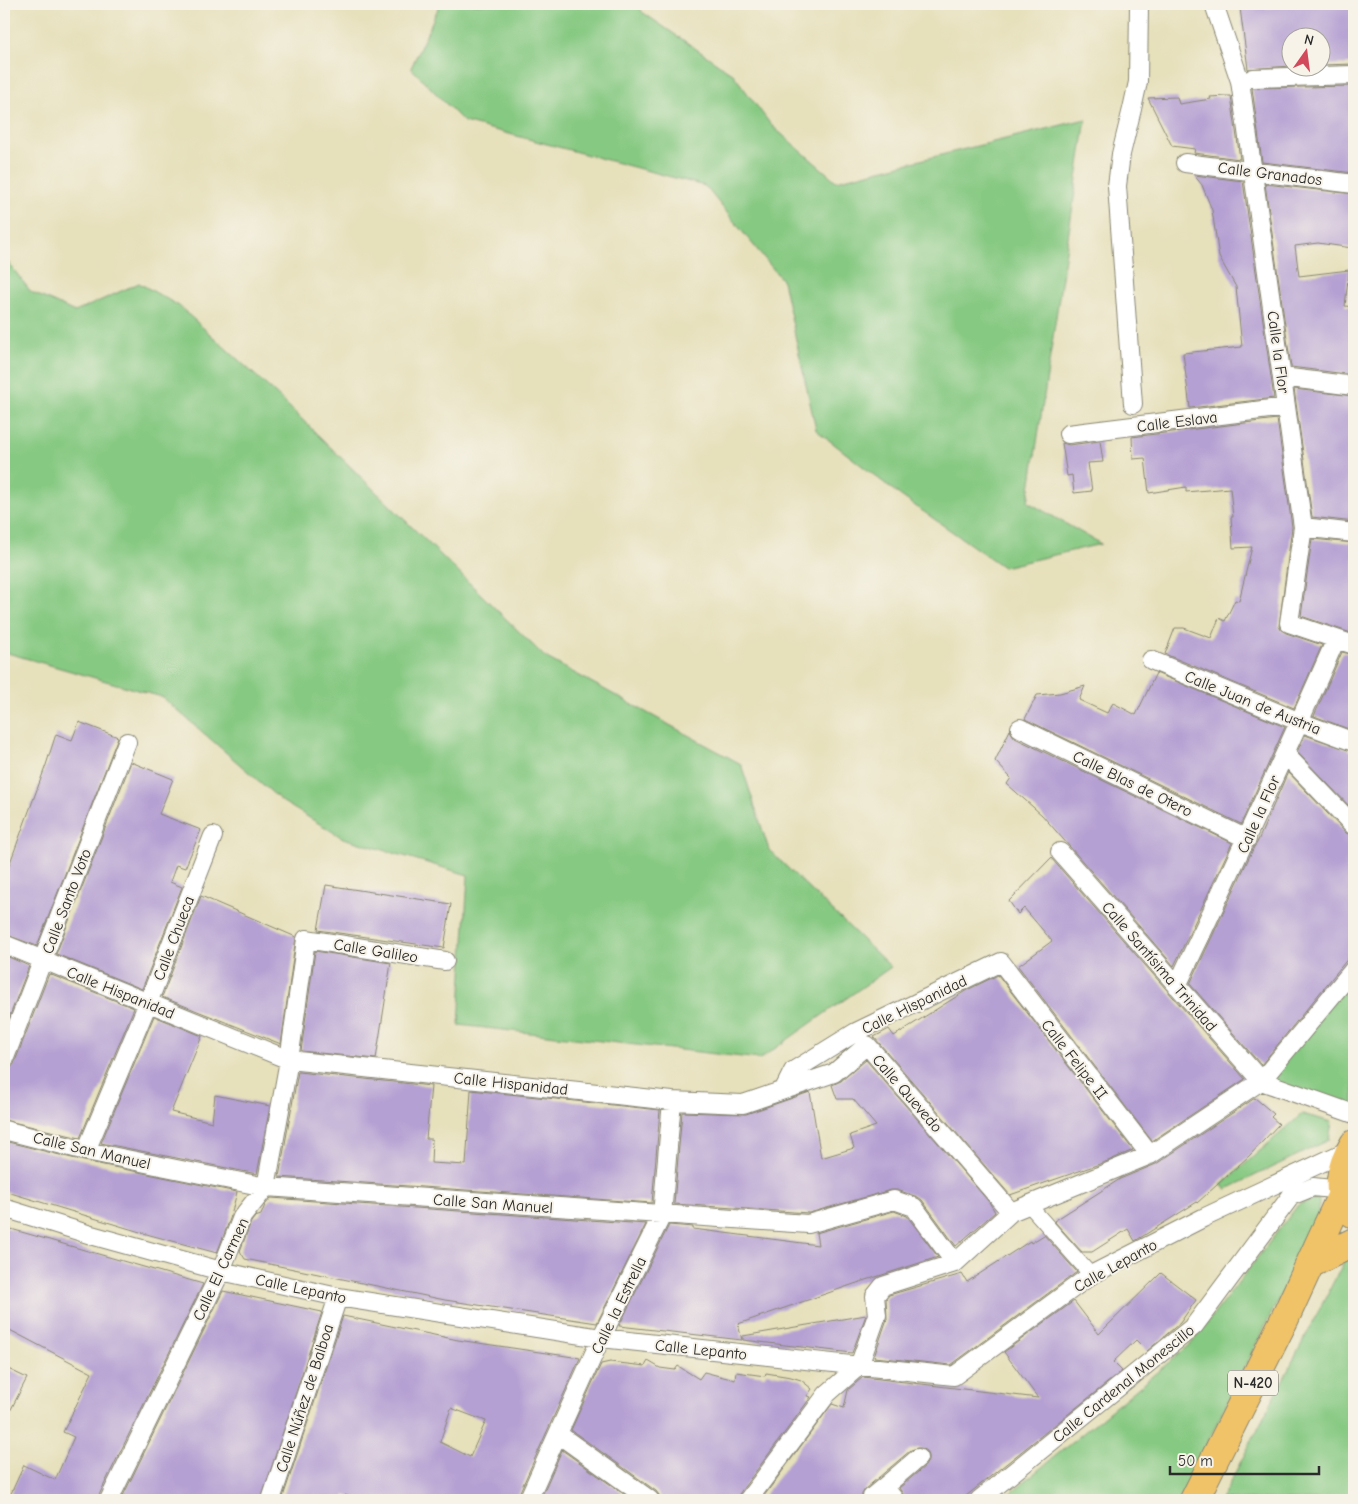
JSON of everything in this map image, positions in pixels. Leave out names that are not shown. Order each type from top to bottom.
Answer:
[{"type":"highway","points":[[1346,1199],[1342,1167],[1353,1146]]},
{"type":"highway","name":"N-420","points":[[1194,1500],[1310,1264],[1346,1199]]},
{"type":"highway","points":[[1310,1264],[1354,1242]]},
{"type":"street","points":[[1133,404],[1117,186],[1121,154],[1138,82],[1140,4]]},
{"type":"street","name":"Calle la Flor","points":[[1177,986],[1247,839],[1336,640],[1289,623],[1303,527],[1252,171],[1247,80],[1214,4]]},
{"type":"street","points":[[1247,80],[1354,75]]},
{"type":"street","name":"Calle Granados","points":[[1185,162],[1354,184]]},
{"type":"street","points":[[1282,377],[1354,386]]},
{"type":"street","name":"Calle Eslava","points":[[1068,434],[1286,407]]},
{"type":"street","points":[[1303,527],[1354,533]]},
{"type":"street","points":[[1336,640],[1354,645]]},
{"type":"street","name":"Calle Juan de Austria","points":[[1151,660],[1300,722],[1354,742]]},
{"type":"street","name":"Calle Blas de Otero","points":[[1020,728],[1247,839]]},
{"type":"street","name":"Calle Santo Voto","points":[[4,1060],[127,742]]},
{"type":"street","points":[[1285,754],[1354,826]]},
{"type":"street","name":"Calle Chueca","points":[[86,1151],[148,1003],[213,836]]},
{"type":"street","name":"Calle Santísima Trinidad","points":[[1060,852],[1261,1081]]},
{"type":"street","name":"Calle Galileo","points":[[306,939],[446,961]]},
{"type":"street","name":"Calle El Carmen","points":[[109,1500],[221,1271],[242,1217],[266,1187],[289,1060],[306,939]]},
{"type":"street","name":"Calle Hispanidad","points":[[4,944],[289,1060],[672,1101],[743,1104],[784,1089],[793,1071],[856,1032],[1001,962]]},
{"type":"street","name":"Calle Felipe II","points":[[1001,962],[1150,1156]]},
{"type":"street","points":[[748,1500],[827,1394],[859,1366],[877,1315],[876,1296],[883,1286],[954,1263],[1011,1212],[1150,1156],[1261,1081],[1354,969]]},
{"type":"street","name":"Calle Quevedo","points":[[784,1089],[834,1073],[867,1045],[1011,1212]]},
{"type":"street","points":[[1261,1081],[1354,1114]]},
{"type":"street","name":"Calle la Estrella","points":[[528,1500],[601,1338],[662,1215],[672,1101]]},
{"type":"street","name":"Calle San Manuel","points":[[4,1130],[86,1151],[266,1187],[808,1224],[894,1200],[914,1207],[954,1263]]},
{"type":"street","name":"Calle Lepanto","points":[[4,1208],[91,1235],[221,1271],[338,1297],[601,1338],[954,1376],[1091,1275],[1203,1218],[1353,1146]]},
{"type":"street","name":"Calle Cardenal Monescillo","points":[[979,1500],[1194,1326],[1291,1196],[1313,1187],[1346,1199]]},
{"type":"street","points":[[1029,1205],[1091,1275]]},
{"type":"street","name":"Calle Núñez de Balboa","points":[[271,1500],[338,1297]]},
{"type":"street","points":[[558,1434],[650,1500]]},
{"type":"street","points":[[884,1495],[918,1458]]},
{"type":"green space","points":[[440,4],[638,4],[642,12],[733,74],[771,125],[836,181],[1086,119],[1028,502],[1101,544],[1003,567],[901,496],[816,430],[783,281],[705,186],[464,122],[411,68]]},
{"type":"green space","points":[[4,257],[31,292],[75,312],[139,283],[179,306],[276,394],[545,657],[741,764],[769,850],[891,967],[760,1059],[459,1025],[468,875],[343,838],[283,802],[162,697],[4,652]]},
{"type":"green space","points":[[1354,969],[1354,1114],[1261,1081]]},
{"type":"green space","points":[[1302,1114],[1332,1122],[1329,1140],[1227,1189],[1221,1185]]},
{"type":"green space","points":[[1319,1198],[1319,1215],[1179,1500],[1002,1500],[1191,1344],[1298,1205]]},
{"type":"green space","points":[[1354,1252],[1354,1500],[1221,1500],[1348,1254]]},
{"type":"building","points":[[1279,4],[1354,4],[1354,64],[1330,65],[1330,28],[1280,28],[1280,67],[1248,69],[1240,8],[1272,8],[1272,6],[1279,6]]},
{"type":"building","points":[[1354,86],[1354,173],[1262,162],[1252,88]]},
{"type":"building","points":[[1231,96],[1240,159],[1194,153],[1195,149],[1172,146],[1148,98],[1177,97],[1179,104],[1211,99],[1210,97]]},
{"type":"building","points":[[1194,175],[1243,181],[1274,398],[1190,408],[1183,353],[1242,347],[1236,287],[1219,257],[1212,210],[1202,185]]},
{"type":"building","points":[[1265,184],[1354,194],[1352,248],[1318,243],[1295,246],[1299,276],[1349,270],[1345,306],[1354,307],[1354,375],[1291,367]]},
{"type":"building","points":[[1294,389],[1354,396],[1354,522],[1312,517]]},
{"type":"building","points":[[1277,419],[1292,527],[1279,626],[1286,633],[1322,645],[1294,708],[1165,654],[1175,628],[1184,628],[1211,638],[1219,618],[1225,621],[1235,600],[1239,601],[1252,547],[1233,548],[1231,517],[1233,517],[1230,488],[1186,492],[1186,487],[1149,493],[1145,458],[1133,459],[1132,437]]},
{"type":"building","points":[[1100,441],[1103,462],[1088,463],[1092,491],[1074,493],[1072,475],[1067,476],[1062,443],[1069,445]]},
{"type":"building","points":[[1312,539],[1354,543],[1354,634],[1301,616]]},
{"type":"building","points":[[1342,652],[1354,655],[1354,731],[1314,716]]},
{"type":"building","points":[[1156,673],[1285,727],[1241,824],[1025,719],[1037,695],[1060,693],[1085,686],[1079,700],[1107,713],[1113,703],[1136,715]]},
{"type":"building","points":[[79,722],[118,737],[37,946],[4,934],[4,879],[56,734],[72,740]]},
{"type":"building","points":[[1010,730],[1015,738],[1232,843],[1174,966],[1042,815],[1007,784],[1011,778],[995,761]]},
{"type":"building","points":[[1305,735],[1354,752],[1354,811],[1297,752]]},
{"type":"building","points":[[131,762],[173,779],[159,814],[201,830],[185,868],[176,865],[170,882],[182,887],[142,989],[56,954]]},
{"type":"building","points":[[1288,772],[1346,833],[1354,836],[1354,951],[1261,1065],[1190,984],[1257,843]]},
{"type":"building","points":[[1051,858],[1245,1079],[1152,1141],[1018,966],[1052,941],[1024,908],[1018,914],[1009,901]]},
{"type":"building","points":[[326,885],[451,904],[444,948],[318,930]]},
{"type":"building","points":[[201,896],[296,937],[281,1044],[162,997]]},
{"type":"building","points":[[315,951],[391,963],[376,1059],[301,1051]]},
{"type":"building","points":[[4,955],[29,966],[4,1031]]},
{"type":"building","points":[[49,974],[134,1008],[80,1138],[4,1120],[4,1070],[10,1069],[14,1064]]},
{"type":"building","points":[[998,975],[1133,1150],[1108,1161],[1010,1195],[874,1037],[889,1029],[894,1036],[967,990]]},
{"type":"building","points":[[154,1016],[202,1036],[171,1112],[212,1122],[215,1095],[270,1106],[257,1174],[101,1143]]},
{"type":"building","points":[[866,1060],[989,1202],[995,1212],[956,1246],[922,1200],[897,1190],[891,1190],[809,1213],[674,1204],[682,1112],[746,1114],[810,1092],[821,1158],[854,1148],[850,1135],[876,1126],[853,1099],[837,1099],[832,1085],[841,1081]]},
{"type":"building","points":[[298,1072],[431,1086],[426,1139],[432,1139],[431,1163],[466,1165],[471,1090],[660,1110],[652,1203],[279,1177]]},
{"type":"building","points":[[1255,1098],[1274,1114],[1271,1117],[1279,1124],[1249,1156],[1197,1203],[1135,1241],[1128,1229],[1092,1252],[1082,1252],[1054,1221],[1120,1179],[1156,1164]]},
{"type":"building","points":[[4,1141],[84,1161],[237,1192],[230,1219],[217,1253],[4,1191]]},
{"type":"building","points":[[271,1198],[646,1224],[597,1323],[445,1300],[245,1259],[240,1251],[251,1222],[255,1217],[261,1215],[265,1205]]},
{"type":"building","points":[[894,1211],[907,1216],[938,1257],[738,1324],[742,1340],[619,1326],[669,1225],[818,1245],[816,1233]]},
{"type":"building","points":[[4,1227],[203,1284],[98,1500],[8,1500],[24,1465],[55,1480],[74,1437],[63,1432],[92,1373],[4,1327]]},
{"type":"building","points":[[1044,1235],[1077,1272],[951,1365],[874,1357],[887,1319],[886,1299],[889,1295],[962,1274],[967,1282],[1030,1241],[1031,1243]]},
{"type":"building","points":[[1161,1273],[1196,1300],[1180,1323],[1147,1351],[1136,1340],[1113,1362],[1122,1371],[961,1500],[905,1500],[899,1488],[925,1466],[928,1461],[926,1451],[917,1448],[911,1450],[865,1489],[862,1494],[862,1500],[761,1500],[832,1404],[844,1408],[848,1390],[863,1377],[1038,1398],[1004,1352],[1074,1301],[1099,1334]]},
{"type":"building","points":[[223,1291],[322,1312],[261,1500],[121,1500]]},
{"type":"building","points":[[866,1315],[852,1353],[743,1340],[743,1336]]},
{"type":"building","points":[[343,1316],[458,1340],[580,1358],[518,1496],[518,1500],[359,1500],[345,1495],[343,1500],[282,1500]],"holes":[[[451,1408],[486,1421],[470,1457],[440,1442]]]},
{"type":"building","points":[[648,1361],[660,1368],[675,1370],[678,1366],[699,1379],[704,1372],[735,1380],[736,1372],[765,1376],[766,1373],[791,1377],[801,1380],[812,1389],[807,1396],[811,1397],[739,1494],[738,1500],[661,1500],[656,1491],[571,1430],[601,1364],[610,1362],[645,1366]]},
{"type":"building","points":[[4,1367],[27,1378],[4,1423]]},
{"type":"building","points":[[562,1450],[632,1500],[540,1500]]}]
